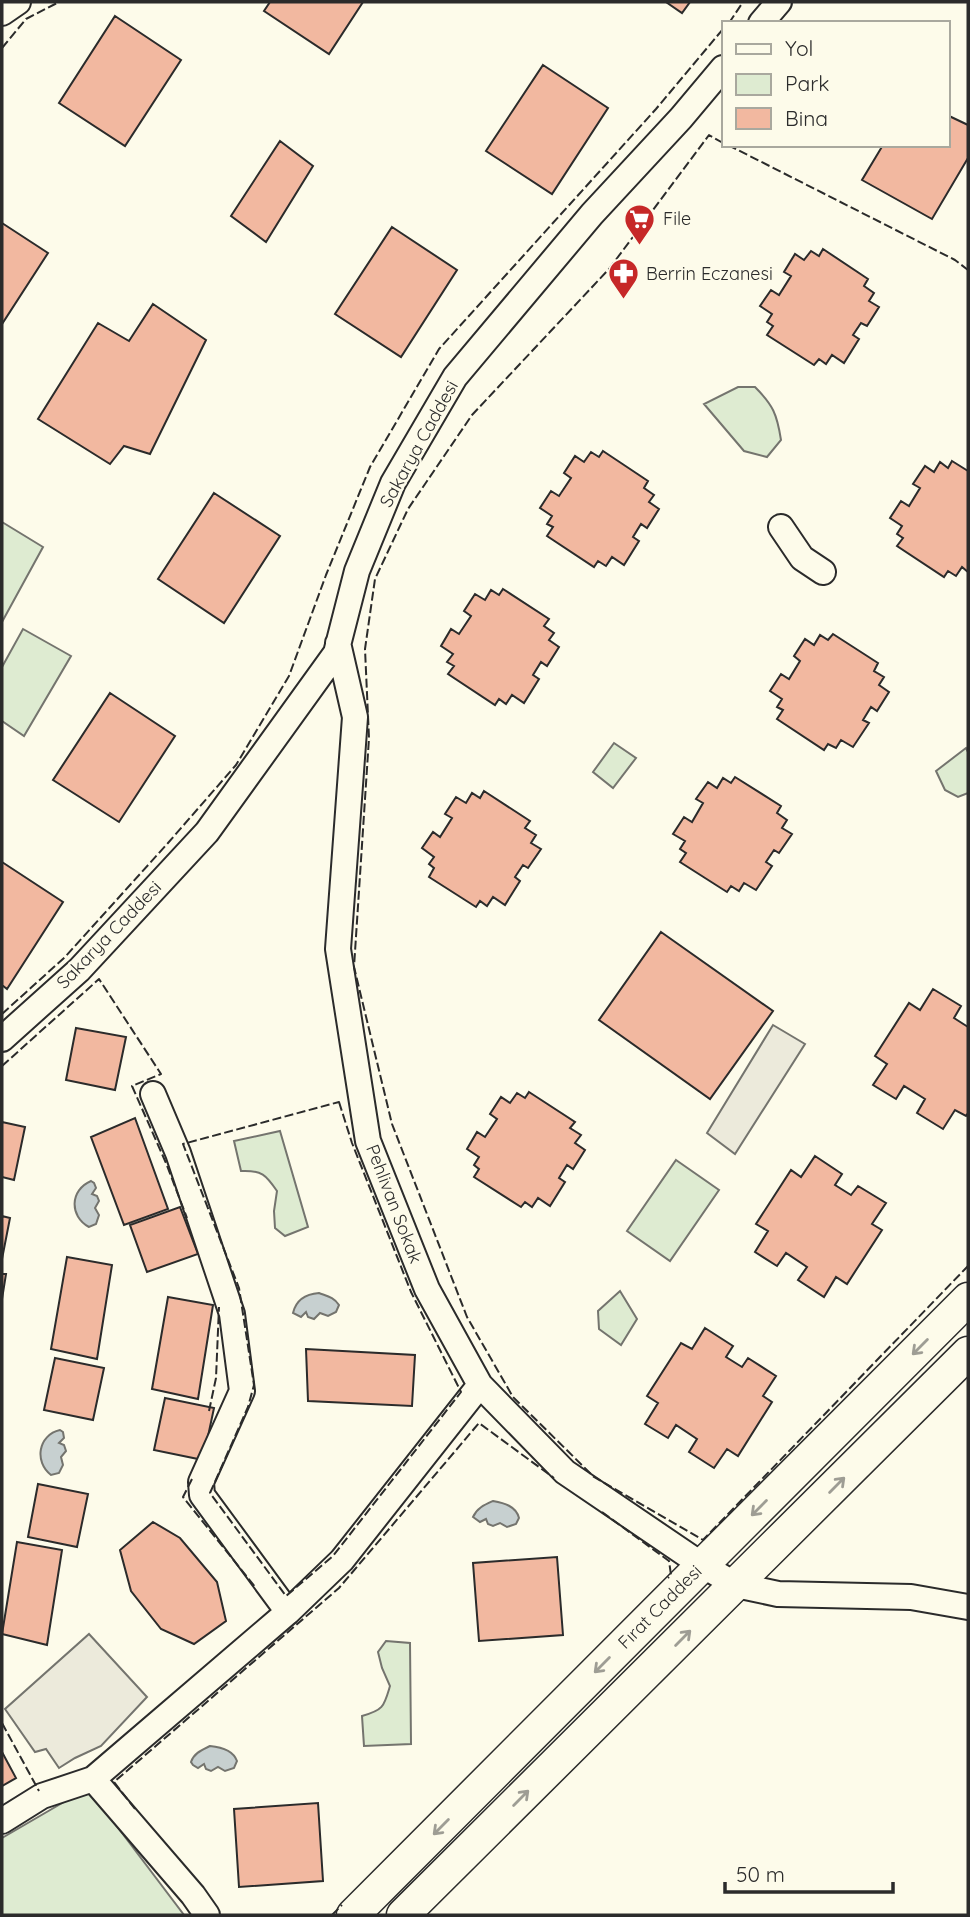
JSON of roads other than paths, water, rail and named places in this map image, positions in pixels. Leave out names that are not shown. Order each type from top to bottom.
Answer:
[{"type":"main road","name":"Fırat Caddesi","points":[[353,1915],[968,1299]]},
{"type":"main road","points":[[403,1915],[968,1353]]},
{"type":"street","points":[[2,13],[18,2]]},
{"type":"street","points":[[763,21],[779,2]]},
{"type":"street","name":"Sakarya Caddesi","points":[[2,1039],[79,970],[207,832],[336,653],[357,571],[393,483],[455,377],[592,214],[722,69]]},
{"type":"street","points":[[781,527],[802,558],[823,572]]},
{"type":"street","name":"Pehlivan Sokak","points":[[338,643],[355,717],[338,948],[369,1141],[427,1289],[480,1385],[565,1472],[736,1585],[778,1594],[911,1597],[968,1607]]},
{"type":"street","points":[[153,1094],[178,1153],[232,1314],[242,1391],[201,1482],[202,1495],[288,1612]]},
{"type":"street","points":[[2,1821],[42,1796],[93,1779],[288,1612],[342,1560],[480,1385]]},
{"type":"street","points":[[93,1779],[193,1895],[207,1915]]},
{"type":"place","name":"File","points":[[640,246]]},
{"type":"place","name":"Berrin Eczanesi","points":[[623,301]]}]
